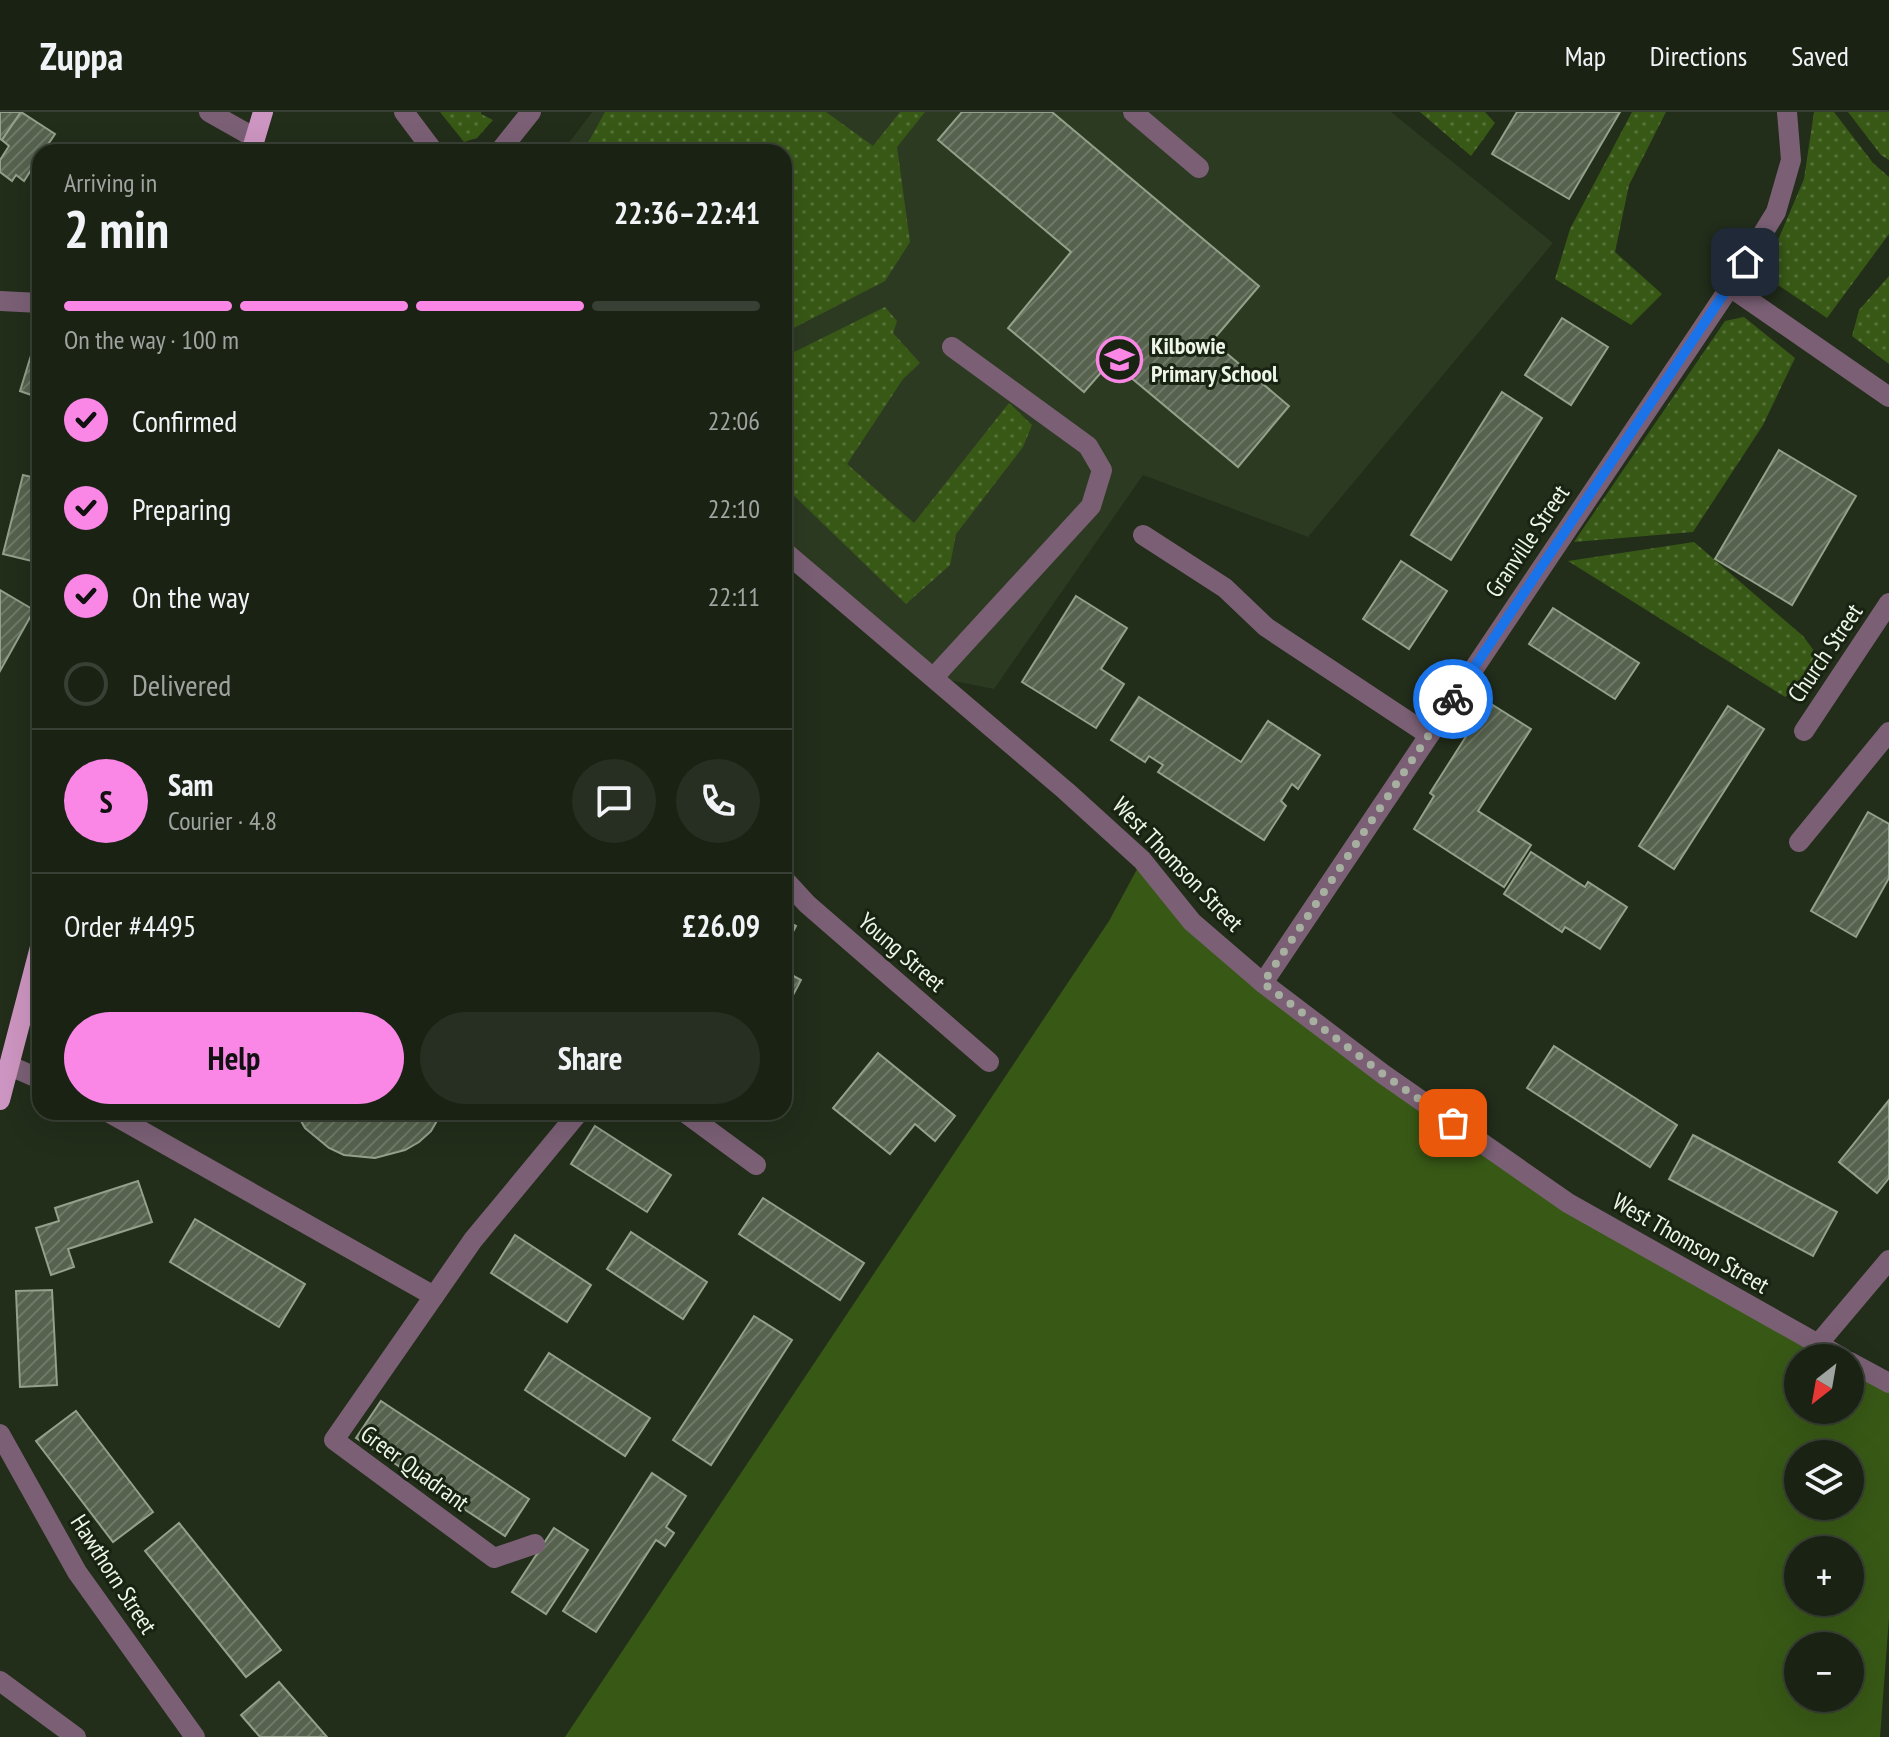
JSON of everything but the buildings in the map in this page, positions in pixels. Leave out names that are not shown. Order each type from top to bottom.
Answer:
[{"type":"main road","points":[[253,144],[263,112]]},
{"type":"main road","points":[[4,1083],[32,977]]},
{"type":"street","points":[[209,112],[252,144]]},
{"type":"street","points":[[404,112],[428,144]]},
{"type":"street","points":[[505,144],[531,112]]},
{"type":"street","points":[[1133,112],[1199,168]]},
{"type":"street","name":"Granville Street","points":[[1263,983],[1730,287],[1776,212],[1791,160],[1787,112]]},
{"type":"street","points":[[1730,287],[1889,397]]},
{"type":"street","points":[[0,301],[32,303]]},
{"type":"street","points":[[934,677],[1091,506],[1102,470],[1088,446],[952,347]]},
{"type":"street","points":[[1143,535],[1225,588],[1266,627],[1429,735]]},
{"type":"street","name":"West Thomson Street","points":[[792,558],[934,677],[1142,860],[1192,922],[1263,983],[1383,1074],[1568,1203],[1818,1344]]},
{"type":"street","name":"Church Street","points":[[1804,731],[1889,603]]},
{"type":"street","points":[[1799,842],[1889,732]]},
{"type":"street","name":"Young Street","points":[[792,888],[989,1062]]},
{"type":"street","points":[[4,1083],[32,1080]]},
{"type":"street","points":[[122,1120],[434,1296]]},
{"type":"street","name":"Greer Quadrant","points":[[535,1544],[494,1558],[334,1440],[473,1240],[572,1120]]},
{"type":"street","points":[[695,1120],[756,1165]]},
{"type":"street","points":[[1818,1344],[1889,1260]]},
{"type":"street","points":[[1864,1370],[1889,1383]]},
{"type":"street","name":"Hawthorn Street","points":[[0,1434],[77,1572],[195,1737]]},
{"type":"street","points":[[0,1681],[76,1737]]},
{"type":"shaded area","name":"Kilbowie Primary School","points":[[592,112],[1391,112],[1553,243],[1308,537],[1143,475],[994,689],[934,677],[792,558],[792,144],[568,144]]},
{"type":"green space","points":[[440,112],[481,112],[493,120],[477,138],[464,142]]},
{"type":"green space","points":[[605,112],[826,112],[873,146],[900,112],[925,112],[897,147],[910,242],[885,281],[792,329],[792,144],[587,144]]},
{"type":"green space","points":[[1420,112],[1485,112],[1495,123],[1471,156]]},
{"type":"green space","points":[[1632,112],[1666,112],[1629,185],[1615,252],[1662,294],[1631,325],[1555,279],[1570,229]]},
{"type":"green space","points":[[1814,112],[1834,112],[1873,163],[1889,177],[1889,234],[1827,318],[1763,275],[1804,179]]},
{"type":"green space","points":[[1848,112],[1889,112],[1889,160],[1881,155]]},
{"type":"green space","points":[[1889,276],[1889,364],[1852,336],[1859,310]]},
{"type":"green space","points":[[885,307],[897,321],[893,333],[920,363],[903,379],[847,464],[914,523],[1009,403],[1032,425],[1023,447],[956,534],[950,565],[906,604],[792,494],[792,353]]},
{"type":"green space","points":[[1744,317],[1795,358],[1763,425],[1693,532],[1574,542],[1725,321]]},
{"type":"green space","points":[[1694,542],[1803,636],[1826,667],[1785,697],[1568,561]]},
{"type":"green space","points":[[1142,860],[1192,922],[1568,1203],[1818,1344],[1784,1344],[1784,1424],[1864,1424],[1864,1370],[1889,1383],[1889,1618],[1880,1737],[565,1737],[1109,921]]},
{"type":"way so far","points":[[1453,699],[1263,983],[1453,1123]]},
{"type":"place","name":"Kilbowie Primary School","points":[[1120,359]]},
{"type":"route","points":[[1453,699],[1745,262]]}]
